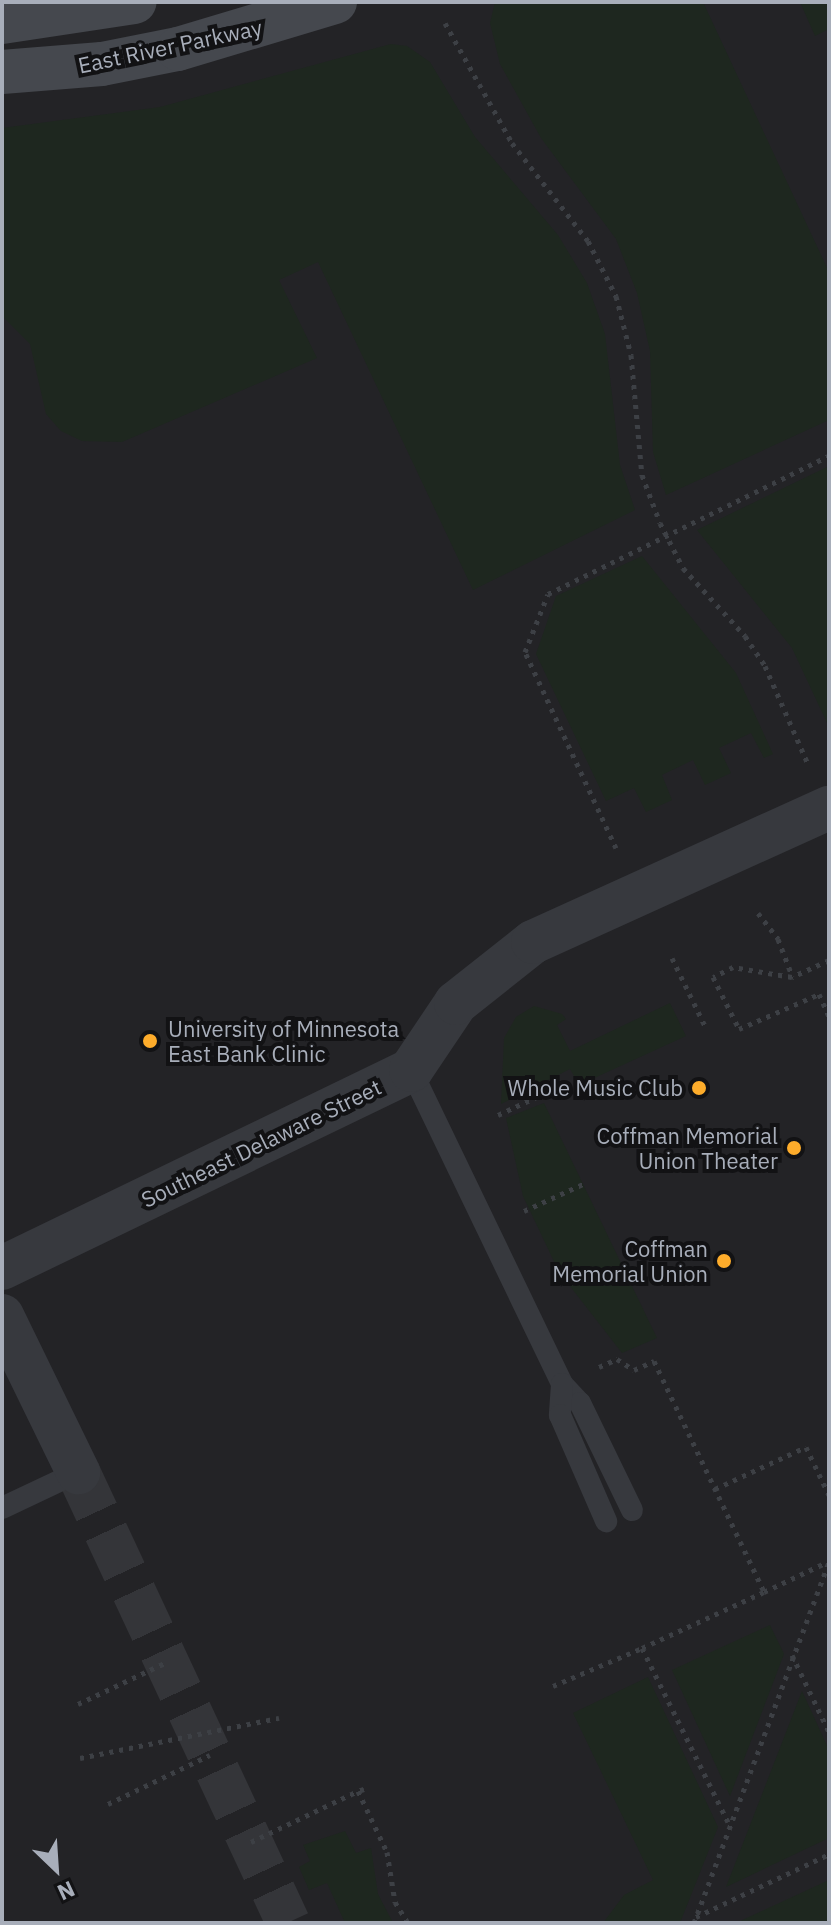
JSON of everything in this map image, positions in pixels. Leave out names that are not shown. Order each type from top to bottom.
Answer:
[{"type":"street","points":[[2,22],[134,2]]},
{"type":"street","name":"East River Parkway","points":[[2,72],[102,64],[163,52],[335,2]]},
{"type":"street","points":[[411,1070],[456,1003],[533,942],[826,809]]},
{"type":"street","name":"Southeast Delaware Street","points":[[2,1268],[411,1070]]},
{"type":"street","points":[[2,1316],[78,1472]]},
{"type":"lane","points":[[411,1070],[562,1384],[580,1403],[632,1510]]},
{"type":"lane","points":[[562,1384],[560,1415],[606,1521]]},
{"type":"lane","points":[[2,1508],[78,1472]]},
{"type":"path","points":[[445,23],[512,143],[588,241],[616,296],[631,355],[642,475],[666,535],[683,568],[765,666],[826,809]]},
{"type":"path","points":[[616,848],[525,652],[548,594],[829,456]]},
{"type":"path","points":[[758,913],[778,939],[792,977]]},
{"type":"path","points":[[672,958],[705,1026]]},
{"type":"path","points":[[829,960],[792,977],[733,967],[713,977],[739,1029],[819,994],[829,1016]]},
{"type":"path","points":[[498,1115],[560,1086],[564,1093]]},
{"type":"path","points":[[519,1213],[583,1184]]},
{"type":"path","points":[[634,1370],[654,1361],[764,1592]]},
{"type":"path","points":[[715,1489],[806,1447],[829,1495]]},
{"type":"path","points":[[553,1686],[826,1563]]},
{"type":"path","points":[[695,1920],[728,1822],[826,1563]]},
{"type":"path","points":[[642,1648],[728,1822]]},
{"type":"path","points":[[792,1654],[829,1732]]},
{"type":"path","points":[[78,1704],[167,1662]]},
{"type":"path","points":[[80,1758],[279,1718]]},
{"type":"path","points":[[108,1804],[210,1755]]},
{"type":"path","points":[[251,1842],[361,1790],[387,1852],[395,1902],[408,1923]]},
{"type":"path","points":[[695,1920],[829,1854]]},
{"type":"shaded area","points":[[2,2],[829,2],[829,1923],[2,1923]]},
{"type":"shaded area","points":[[495,2],[703,2],[829,272],[829,420],[666,495],[653,452],[650,351],[637,293],[616,239],[541,138],[500,64],[490,23]]},
{"type":"shaded area","points":[[800,2],[829,2],[829,29],[815,36]]},
{"type":"shaded area","points":[[391,44],[407,46],[430,62],[475,137],[558,235],[587,283],[605,334],[620,465],[635,510],[473,590],[318,262],[279,280],[317,358],[122,442],[82,441],[61,431],[46,414],[30,344],[2,316],[2,128],[160,107]]},
{"type":"shaded area","points":[[829,466],[828,725],[792,648],[697,530]]},
{"type":"shaded area","points":[[642,556],[736,673],[773,754],[764,758],[751,733],[719,748],[731,773],[705,785],[693,760],[662,775],[672,800],[646,812],[634,788],[606,801],[536,654],[556,596]]},
{"type":"shaded area","points":[[670,1003],[686,1036],[579,1085],[570,1069],[501,1104],[504,1038],[516,1017],[534,1006],[562,1014],[566,1019],[557,1025],[570,1051]]},
{"type":"shaded area","points":[[544,1103],[657,1338],[622,1353],[559,1272],[523,1196],[506,1118]]},
{"type":"shaded area","points":[[770,1625],[784,1654],[730,1796],[672,1670]]},
{"type":"shaded area","points":[[648,1677],[718,1827],[680,1923],[603,1923],[624,1895],[653,1880],[573,1713]]},
{"type":"shaded area","points":[[802,1691],[829,1750],[829,1838],[726,1887]]},
{"type":"shaded area","points":[[345,1831],[356,1853],[371,1848],[378,1894],[393,1923],[345,1923],[327,1883],[309,1890],[299,1867],[310,1861],[303,1845]]},
{"type":"shaded area","points":[[829,1880],[829,1923],[736,1923]]},
{"type":"tunnel","points":[[78,1472],[288,1923]]},
{"type":"place","name":"University of Minnesota East Bank Clinic","points":[[150,1041]]},
{"type":"place","name":"Whole Music Club","points":[[699,1088]]},
{"type":"place","name":"Coffman Memorial Union Theater","points":[[794,1148]]},
{"type":"place","name":"Coffman Memorial Union","points":[[724,1261]]}]
